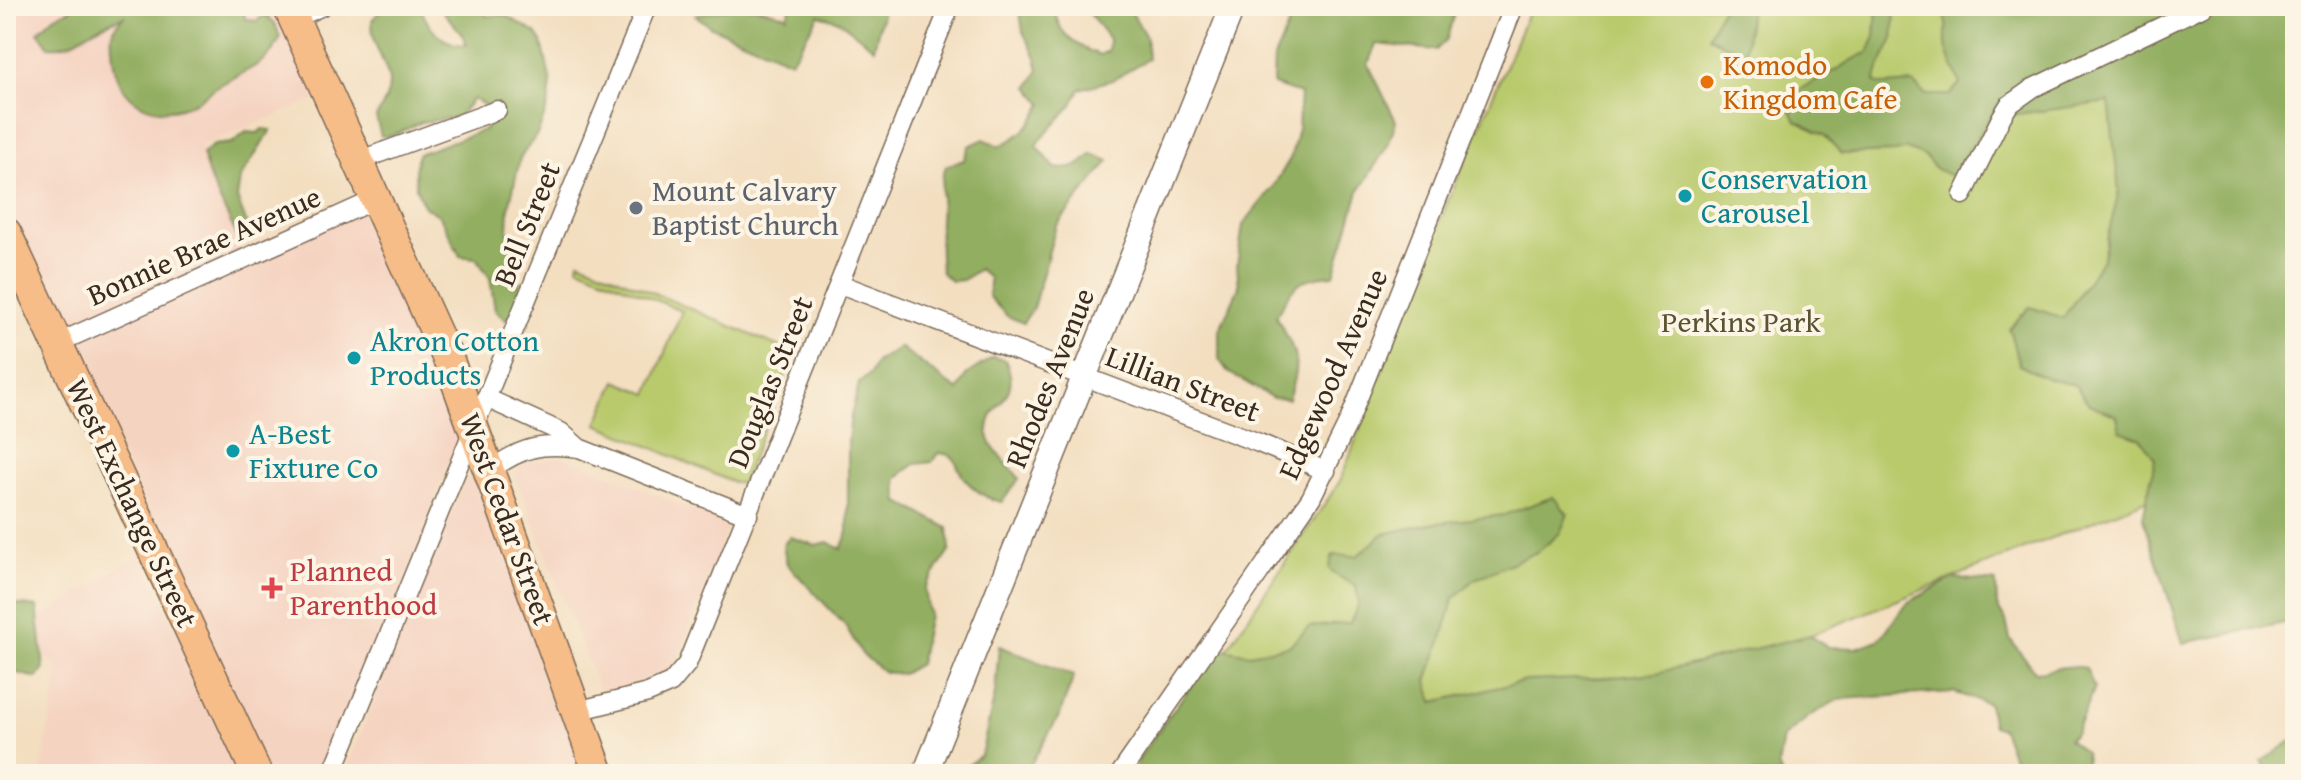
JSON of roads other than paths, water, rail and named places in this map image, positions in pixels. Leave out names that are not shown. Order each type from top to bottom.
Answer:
[{"type":"main road","name":"West Cedar Street","points":[[291,13],[449,361],[480,412],[490,470],[599,774]]},
{"type":"main road","name":"West Exchange Street","points":[[6,233],[257,774]]},
{"type":"street","points":[[291,13],[322,6]]},
{"type":"street","name":"Bell Street","points":[[332,774],[647,6]]},
{"type":"street","name":"Douglas Street","points":[[577,711],[648,693],[671,683],[687,664],[950,6]]},
{"type":"street","name":"Rhodes Avenue","points":[[925,774],[1233,6]]},
{"type":"street","name":"Edgewood Avenue","points":[[1120,774],[1311,498],[1326,471],[1349,421],[1514,6]]},
{"type":"street","points":[[1963,195],[1989,138],[2009,105],[2033,88],[2204,6]]},
{"type":"street","points":[[358,161],[497,110]]},
{"type":"street","name":"Bonnie Brae Avenue","points":[[58,343],[374,200]]},
{"type":"street","name":"Lillian Street","points":[[840,284],[1084,375],[1326,471]]},
{"type":"street","points":[[480,412],[561,432],[579,448]]},
{"type":"street","points":[[490,470],[515,452],[553,444],[579,448],[748,515]]},
{"type":"place","name":"Komodo Kingdom Cafe","points":[[1707,82]]},
{"type":"place","name":"Conservation Carousel","points":[[1685,196]]},
{"type":"place","name":"Mount Calvary Baptist Church","points":[[636,208]]},
{"type":"place","name":"Akron Cotton Products","points":[[354,358]]},
{"type":"place","name":"A-Best Fixture Co","points":[[233,451]]},
{"type":"place","name":"Planned Parenthood","points":[[272,588]]},
{"type":"park label","name":"Perkins Park","points":[[1741,322]]}]
